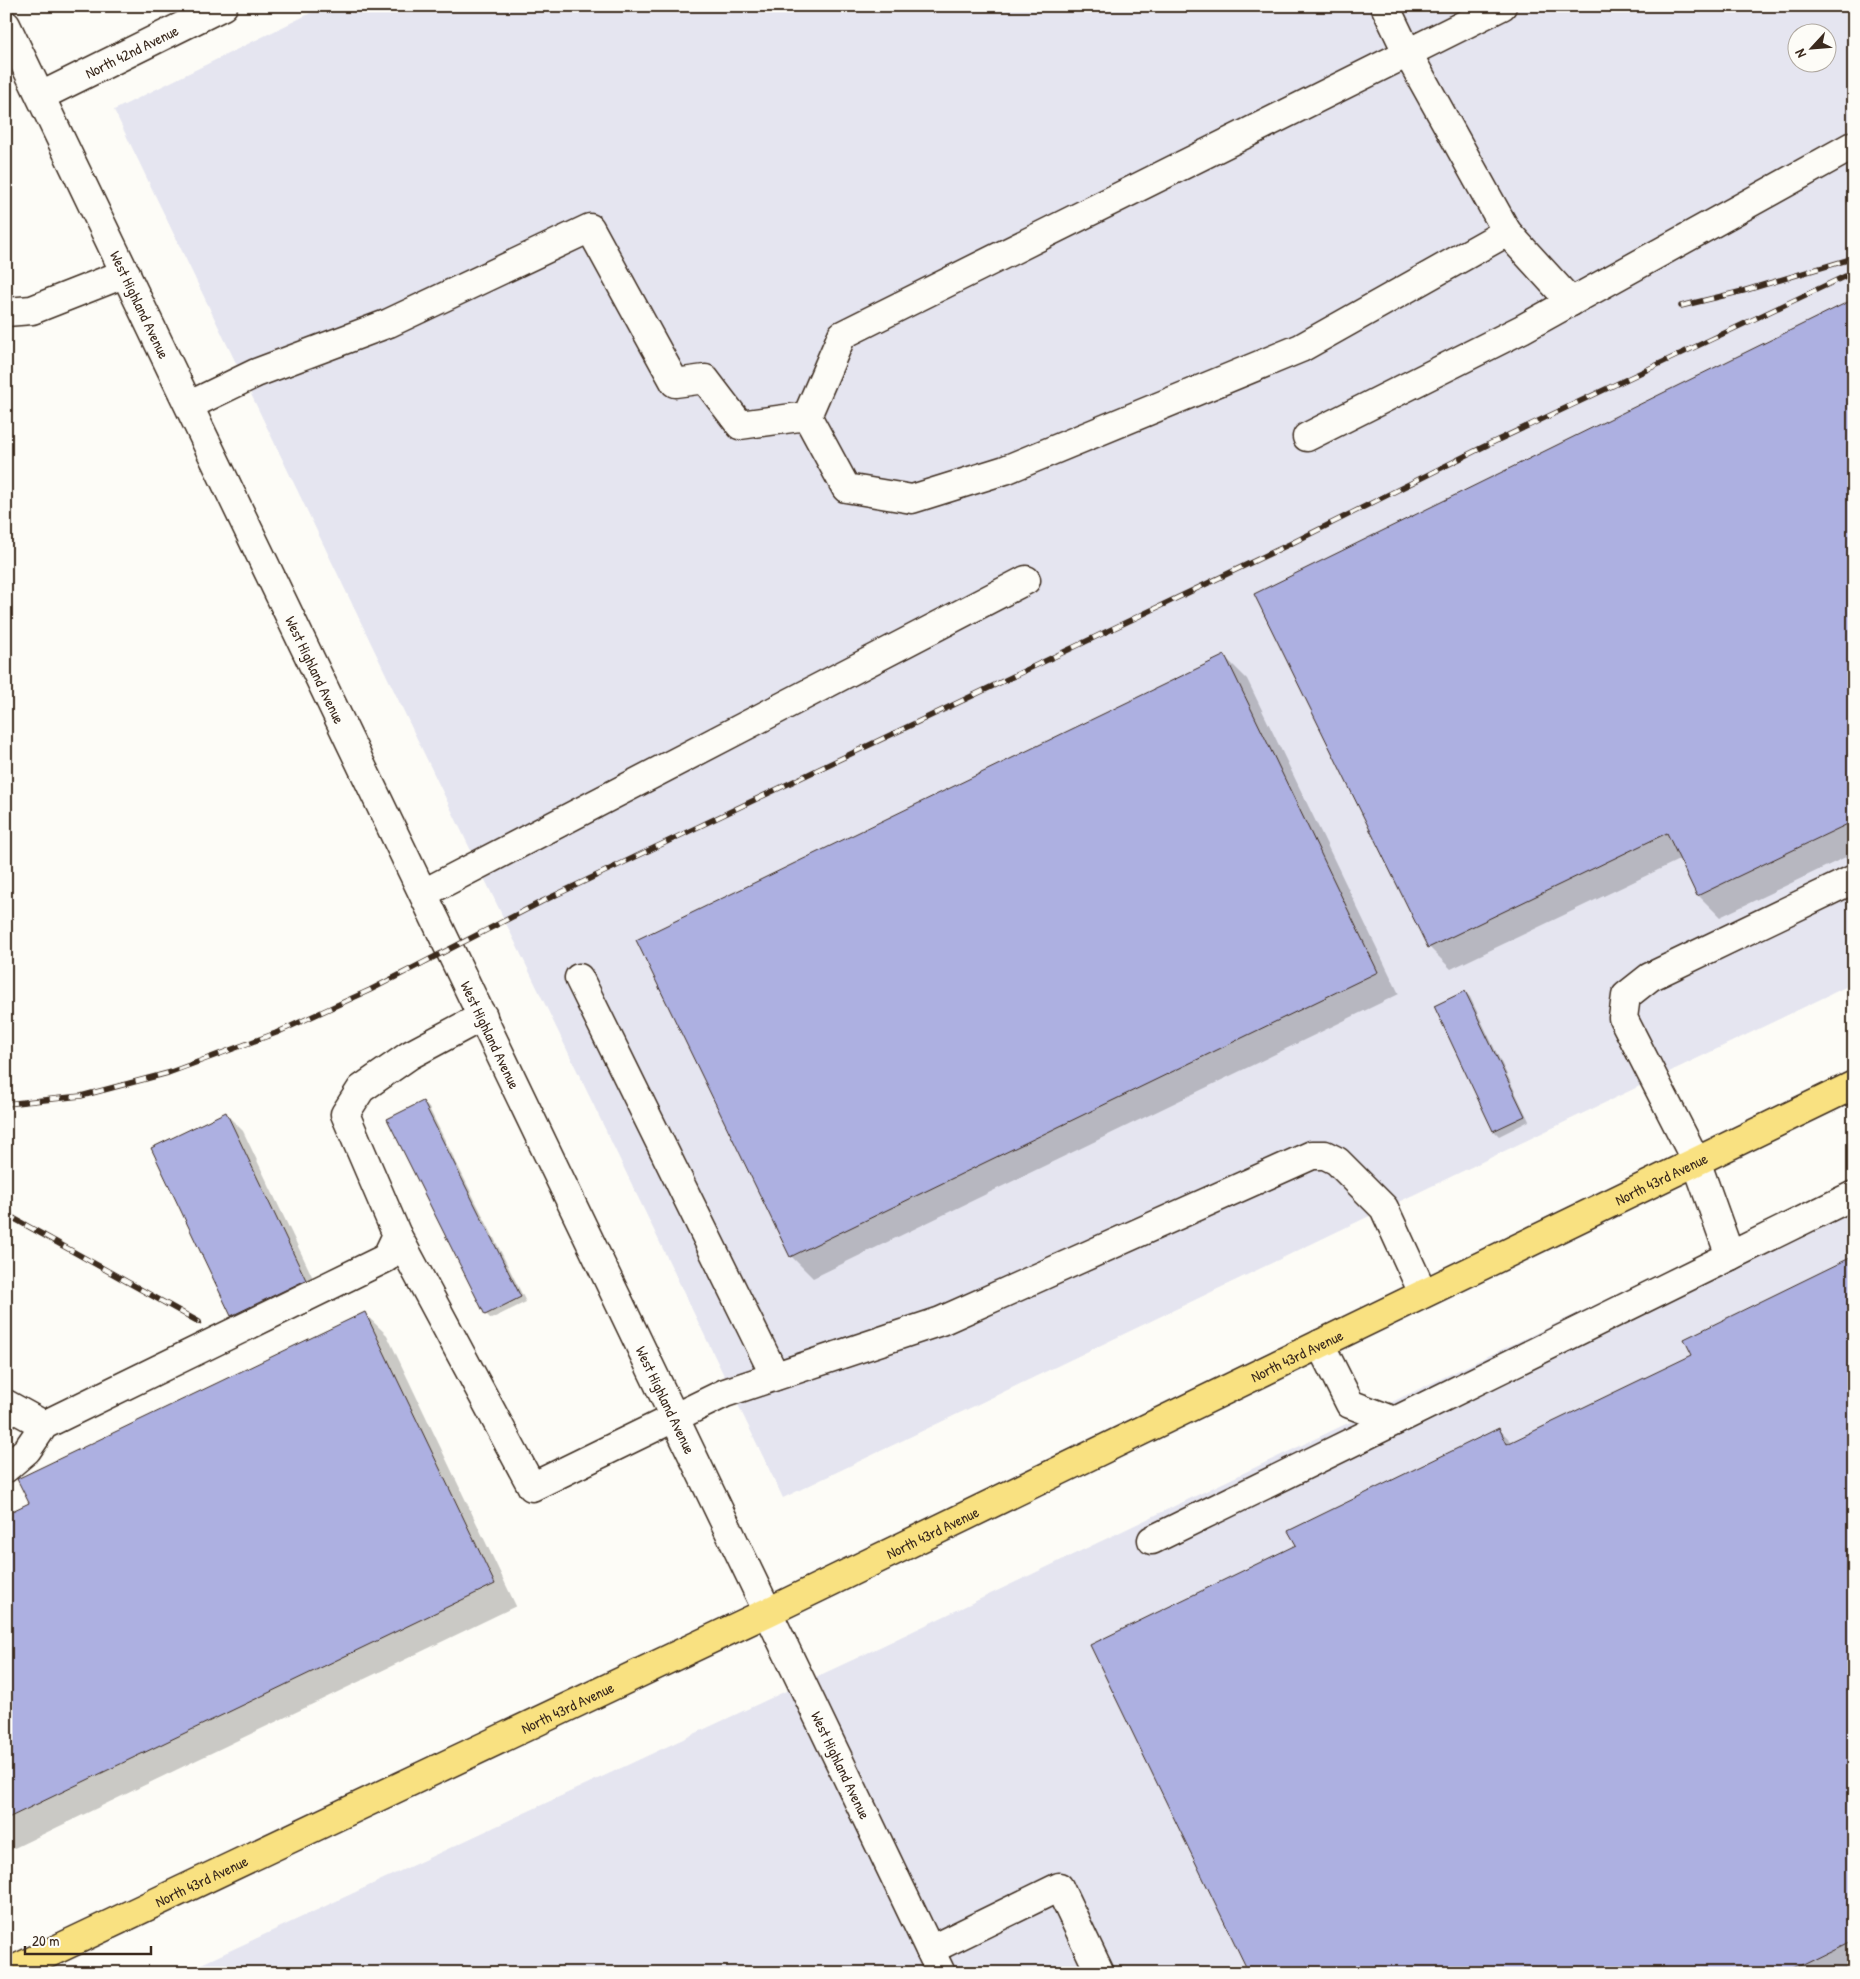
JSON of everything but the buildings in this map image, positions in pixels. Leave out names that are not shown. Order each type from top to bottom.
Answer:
[{"type":"main road","name":"North 43rd Avenue","points":[[7,1973],[768,1612],[1854,1085]]},
{"type":"street","name":"North 42nd Avenue","points":[[41,96],[223,6]]},
{"type":"street","points":[[1385,6],[1408,54],[1507,232],[1571,302]]},
{"type":"street","points":[[807,416],[842,335],[1502,6]]},
{"type":"street","name":"West Highland Avenue","points":[[6,25],[936,1961]]},
{"type":"street","points":[[1307,437],[1522,329],[1854,145]]},
{"type":"street","points":[[190,405],[256,373],[389,323],[590,228],[675,384],[705,379],[740,426],[807,416]]},
{"type":"street","points":[[807,416],[846,488],[912,499],[1005,470],[1301,348],[1507,232]]},
{"type":"street","points":[[6,312],[32,310],[126,274]]},
{"type":"street","points":[[424,893],[1026,580]]},
{"type":"street","points":[[1730,1256],[1696,1161],[1623,1018],[1626,996],[1650,977],[1854,879]]},
{"type":"street","points":[[579,978],[775,1376]]},
{"type":"street","points":[[483,1016],[410,1055],[361,1089],[345,1114],[397,1235],[532,1487],[724,1393],[941,1321],[1312,1155],[1325,1155],[1337,1161],[1384,1208],[1423,1293]]},
{"type":"street","points":[[1152,1540],[1854,1195]]},
{"type":"street","points":[[6,1468],[27,1450],[44,1425],[386,1258],[397,1235]]},
{"type":"street","points":[[1320,1344],[1350,1404],[1395,1421]]},
{"type":"street","points":[[6,1404],[44,1425]]},
{"type":"street","points":[[936,1961],[1059,1886],[1100,1973]]},
{"type":"shaded area","points":[[325,6],[1854,6],[1854,983],[783,1498],[114,110]]},
{"type":"shaded area","points":[[1854,1181],[1854,1973],[182,1973],[861,1656]]},
{"type":"railway","points":[[1681,306],[1743,291],[1854,258]]},
{"type":"railway","points":[[6,1104],[81,1096],[168,1073],[276,1033],[370,990],[541,902],[1294,542],[1483,447],[1854,272]]},
{"type":"railway","points":[[6,1214],[199,1322]]}]
